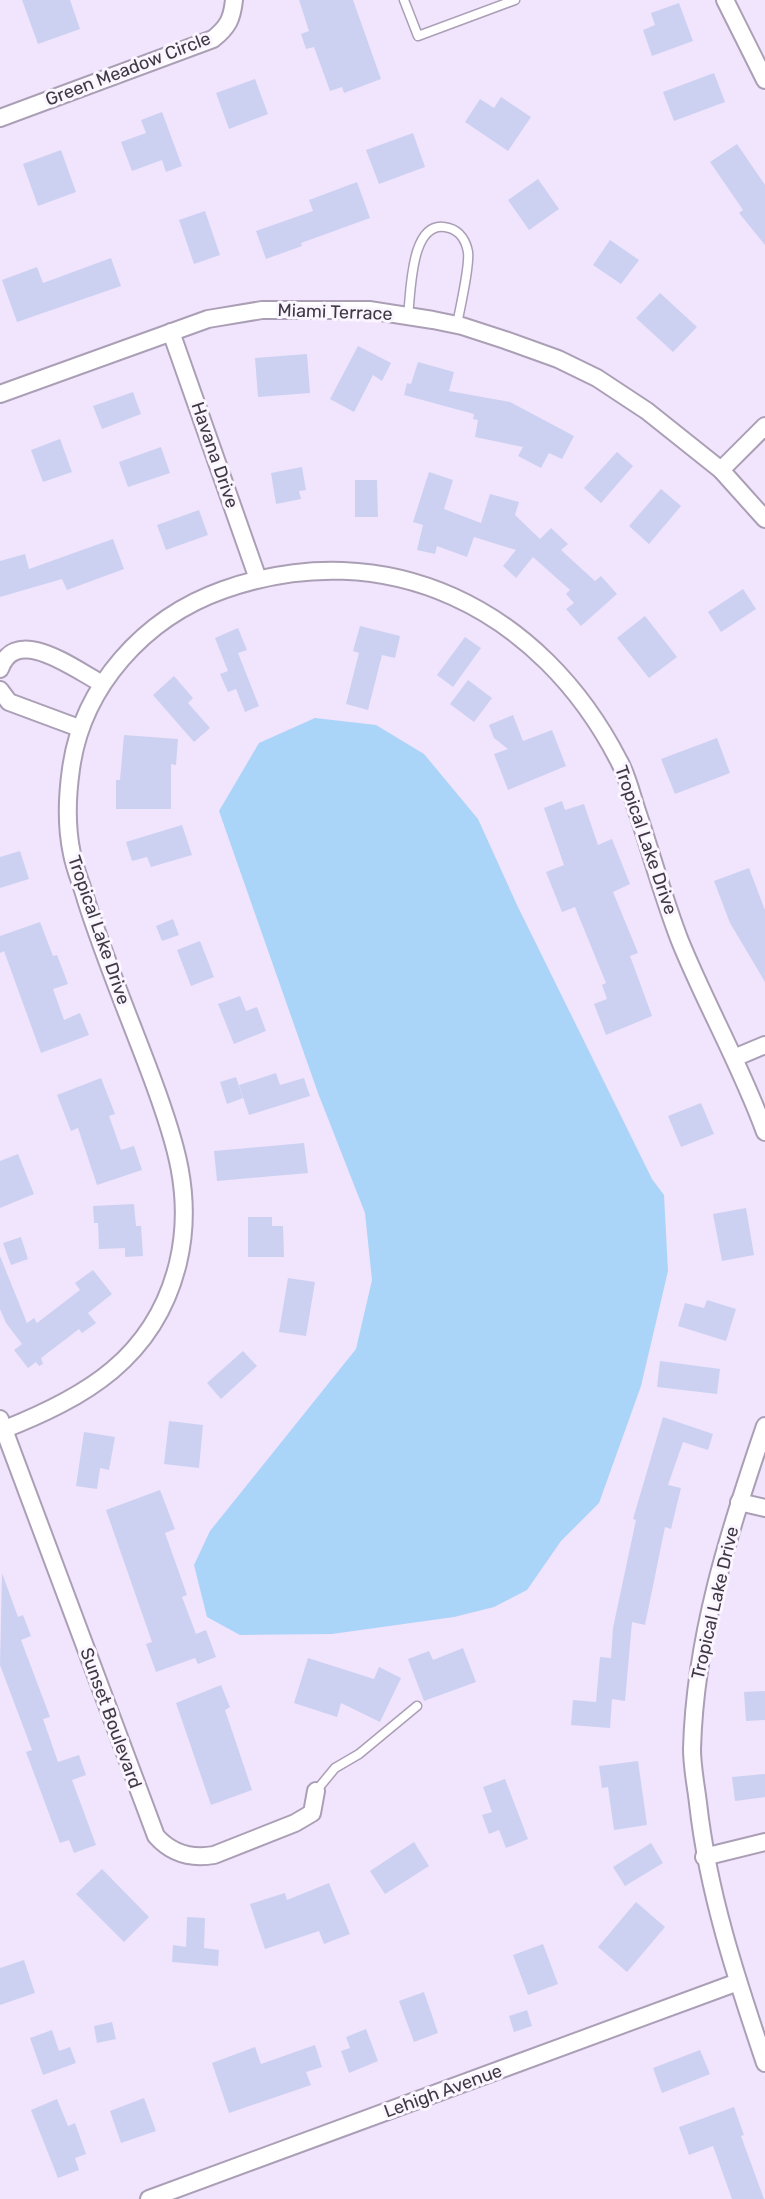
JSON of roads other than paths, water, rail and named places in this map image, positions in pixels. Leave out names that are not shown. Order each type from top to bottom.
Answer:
[{"type":"street","name":"Green Meadow Circle","points":[[0,118],[213,39],[225,30],[232,19],[234,0]]},
{"type":"street","points":[[725,0],[765,80]]},
{"type":"street","name":"Miami Terrace","points":[[0,394],[208,319],[262,310],[369,310],[408,316],[457,325],[558,359],[597,378],[647,411],[721,470],[765,519]]},
{"type":"street","name":"Havana Drive","points":[[171,332],[258,579]]},
{"type":"street","points":[[721,470],[765,426]]},
{"type":"street","name":"Tropical Lake Drive","points":[[1,1426],[50,1410],[119,1366],[148,1332],[166,1298],[177,1264],[184,1225],[182,1179],[175,1140],[96,930],[72,854],[67,803],[79,728],[101,683],[141,640],[185,608],[217,592],[258,579],[318,570],[365,571],[396,578],[476,607],[519,634],[560,674],[587,709],[621,763],[680,939],[765,1132]]},
{"type":"street","points":[[0,669],[4,659],[17,649],[31,648],[101,683]]},
{"type":"street","points":[[0,690],[9,702],[79,728]]},
{"type":"street","points":[[734,1058],[765,1045]]},
{"type":"street","name":"Sunset Boulevard","points":[[1,1426],[156,1836],[168,1848],[202,1857],[214,1855],[295,1823],[312,1813],[316,1791]]},
{"type":"street","name":"Tropical Lake Drive","points":[[765,1426],[721,1562],[697,1670],[692,1752],[704,1857],[738,1982],[765,2063]]},
{"type":"street","points":[[739,1502],[765,1508]]},
{"type":"street","points":[[704,1857],[765,1842]]},
{"type":"street","name":"Lehigh Avenue","points":[[149,2199],[738,1982]]},
{"type":"lane","points":[[404,0],[418,36],[515,0]]},
{"type":"lane","points":[[408,316],[416,251],[427,232],[435,228],[449,228],[462,236],[468,253],[457,325]]},
{"type":"lane","points":[[316,1791],[335,1768],[359,1754],[417,1706]]},
{"type":"water","points":[[315,718],[376,725],[424,754],[478,819],[517,905],[652,1179],[664,1195],[668,1271],[641,1386],[599,1503],[561,1541],[527,1590],[494,1607],[454,1617],[332,1634],[240,1635],[207,1617],[194,1565],[210,1531],[356,1349],[372,1280],[365,1213],[318,1093],[219,811],[259,743]]}]
